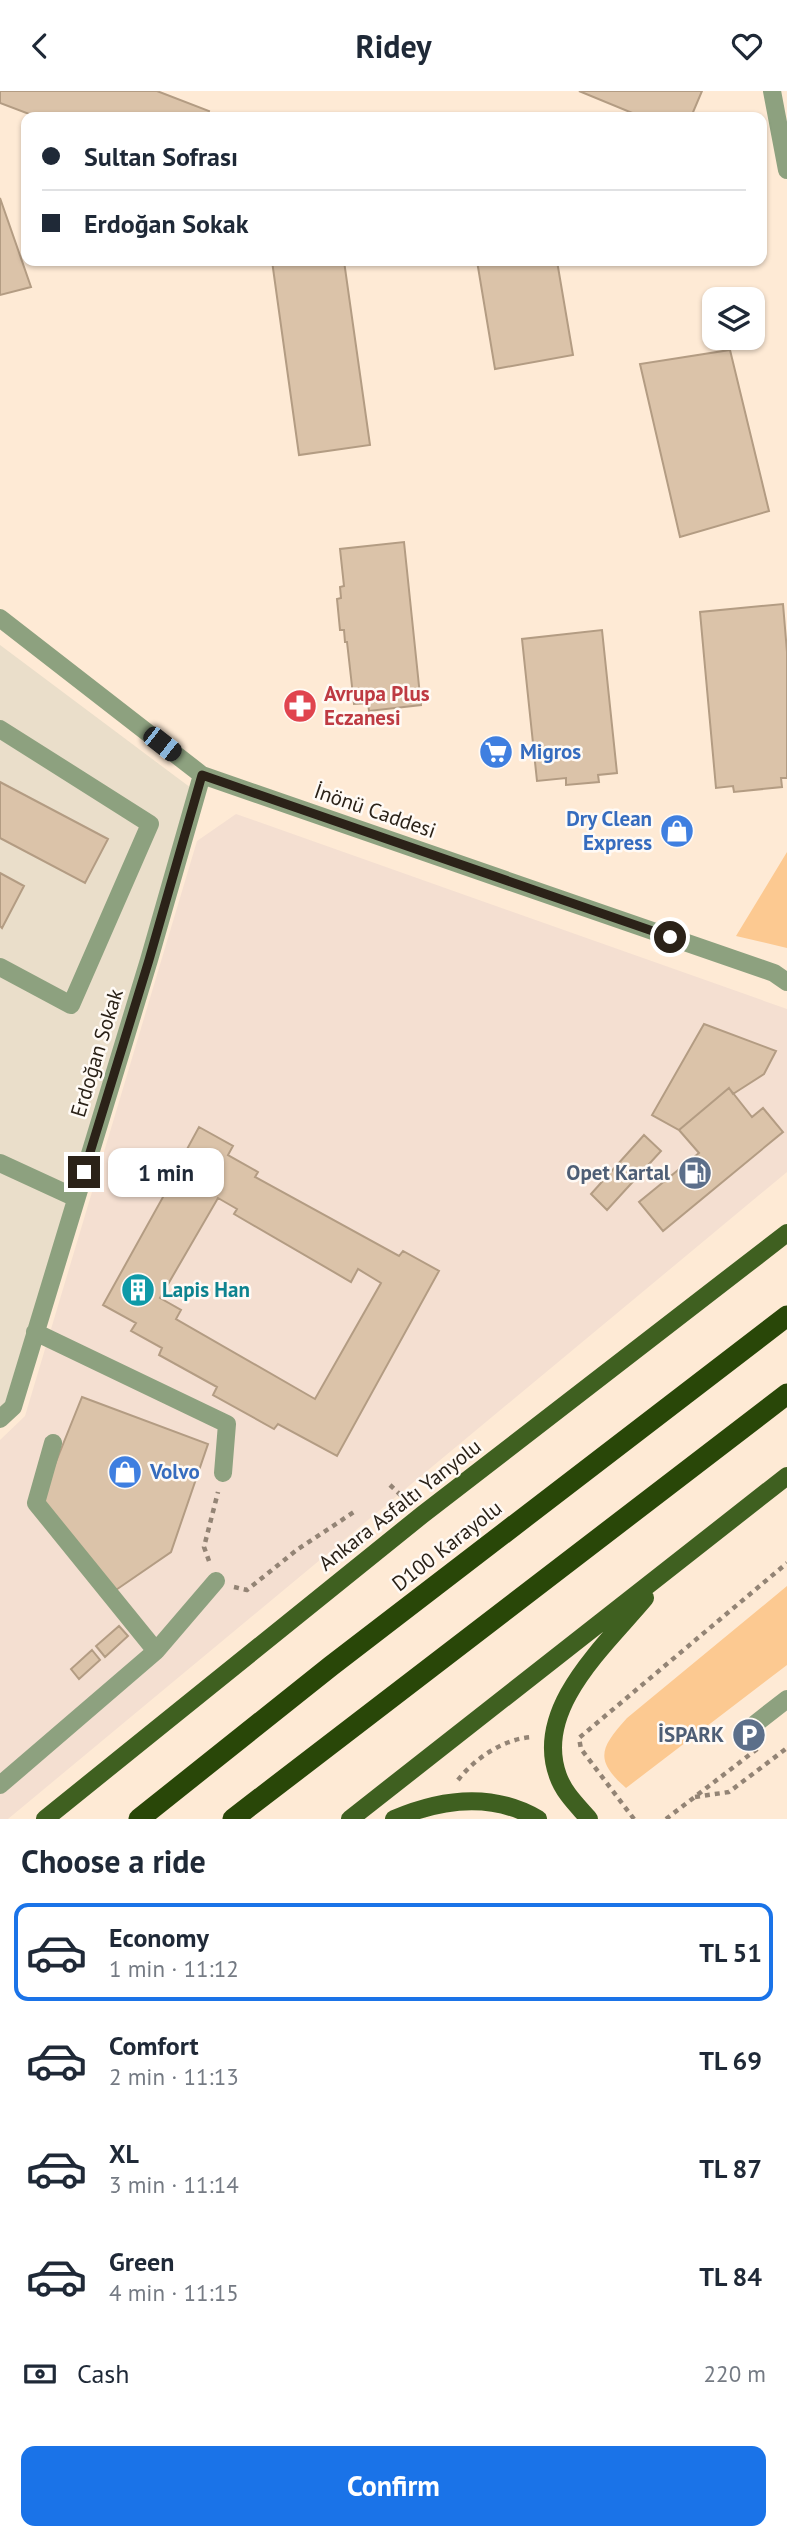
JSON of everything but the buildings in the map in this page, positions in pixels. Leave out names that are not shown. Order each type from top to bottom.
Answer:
[{"type":"highway","name":"D100 Karayolu","points":[[139,1819],[331,1665],[787,1315]]},
{"type":"highway","points":[[233,1819],[787,1394]]},
{"type":"main road","name":"Ankara Asfaltı Yanyolu","points":[[45,1819],[422,1515],[787,1233]]},
{"type":"main road","points":[[350,1819],[787,1476]]},
{"type":"main road","points":[[589,1819],[566,1793],[557,1775],[552,1736],[559,1711],[587,1666],[671,1568]]},
{"type":"main road","points":[[394,1819],[414,1810],[453,1801],[493,1802],[513,1806],[538,1819]]},
{"type":"street","points":[[772,91],[787,170]]},
{"type":"street","name":"İnönü Caddesi","points":[[0,618],[202,775],[783,975]]},
{"type":"street","points":[[0,729],[150,824],[71,1005],[0,967]]},
{"type":"street","name":"Erdoğan Sokak","points":[[0,1419],[13,1408],[149,960],[202,775]]},
{"type":"street","points":[[0,1163],[76,1198]]},
{"type":"street","points":[[35,1332],[227,1424],[223,1473]]},
{"type":"street","points":[[53,1443],[36,1503],[156,1651]]},
{"type":"street","points":[[0,1785],[156,1651],[216,1581]]},
{"type":"street","points":[[755,1724],[787,1699]]},
{"type":"path","points":[[223,1473],[204,1547],[216,1581],[247,1590],[298,1549],[357,1510]]},
{"type":"path","points":[[634,1819],[581,1749],[579,1738],[787,1563]]},
{"type":"path","points":[[453,1801],[459,1778],[488,1754],[508,1741],[552,1736]]},
{"type":"path","points":[[666,1819],[766,1742]]},
{"type":"path","points":[[694,1797],[729,1792],[787,1748]]},
{"type":"shaded area","points":[[0,645],[195,791],[5,1403],[0,1408]]},
{"type":"shaded area","points":[[236,814],[787,1009],[787,1172],[8,1819],[0,1819],[0,1440],[25,1416],[197,841]]},
{"type":"shaded area","points":[[787,852],[787,948],[736,936]]},
{"type":"shaded area","points":[[787,1586],[787,1665],[626,1788],[609,1769],[604,1754],[618,1728]]},
{"type":"place","name":"Avrupa Plus Eczanesi","points":[[300,706]]},
{"type":"place","name":"Migros","points":[[496,752]]},
{"type":"place","name":"Dry Clean Express","points":[[677,831]]},
{"type":"place","name":"Opet Kartal","points":[[695,1173]]},
{"type":"place","name":"Lapis Han","points":[[138,1290]]},
{"type":"place","name":"Volvo","points":[[125,1472]]},
{"type":"place","name":"İSPARK","points":[[749,1735]]},
{"type":"route","points":[[84,1172],[202,775],[670,937]]}]
